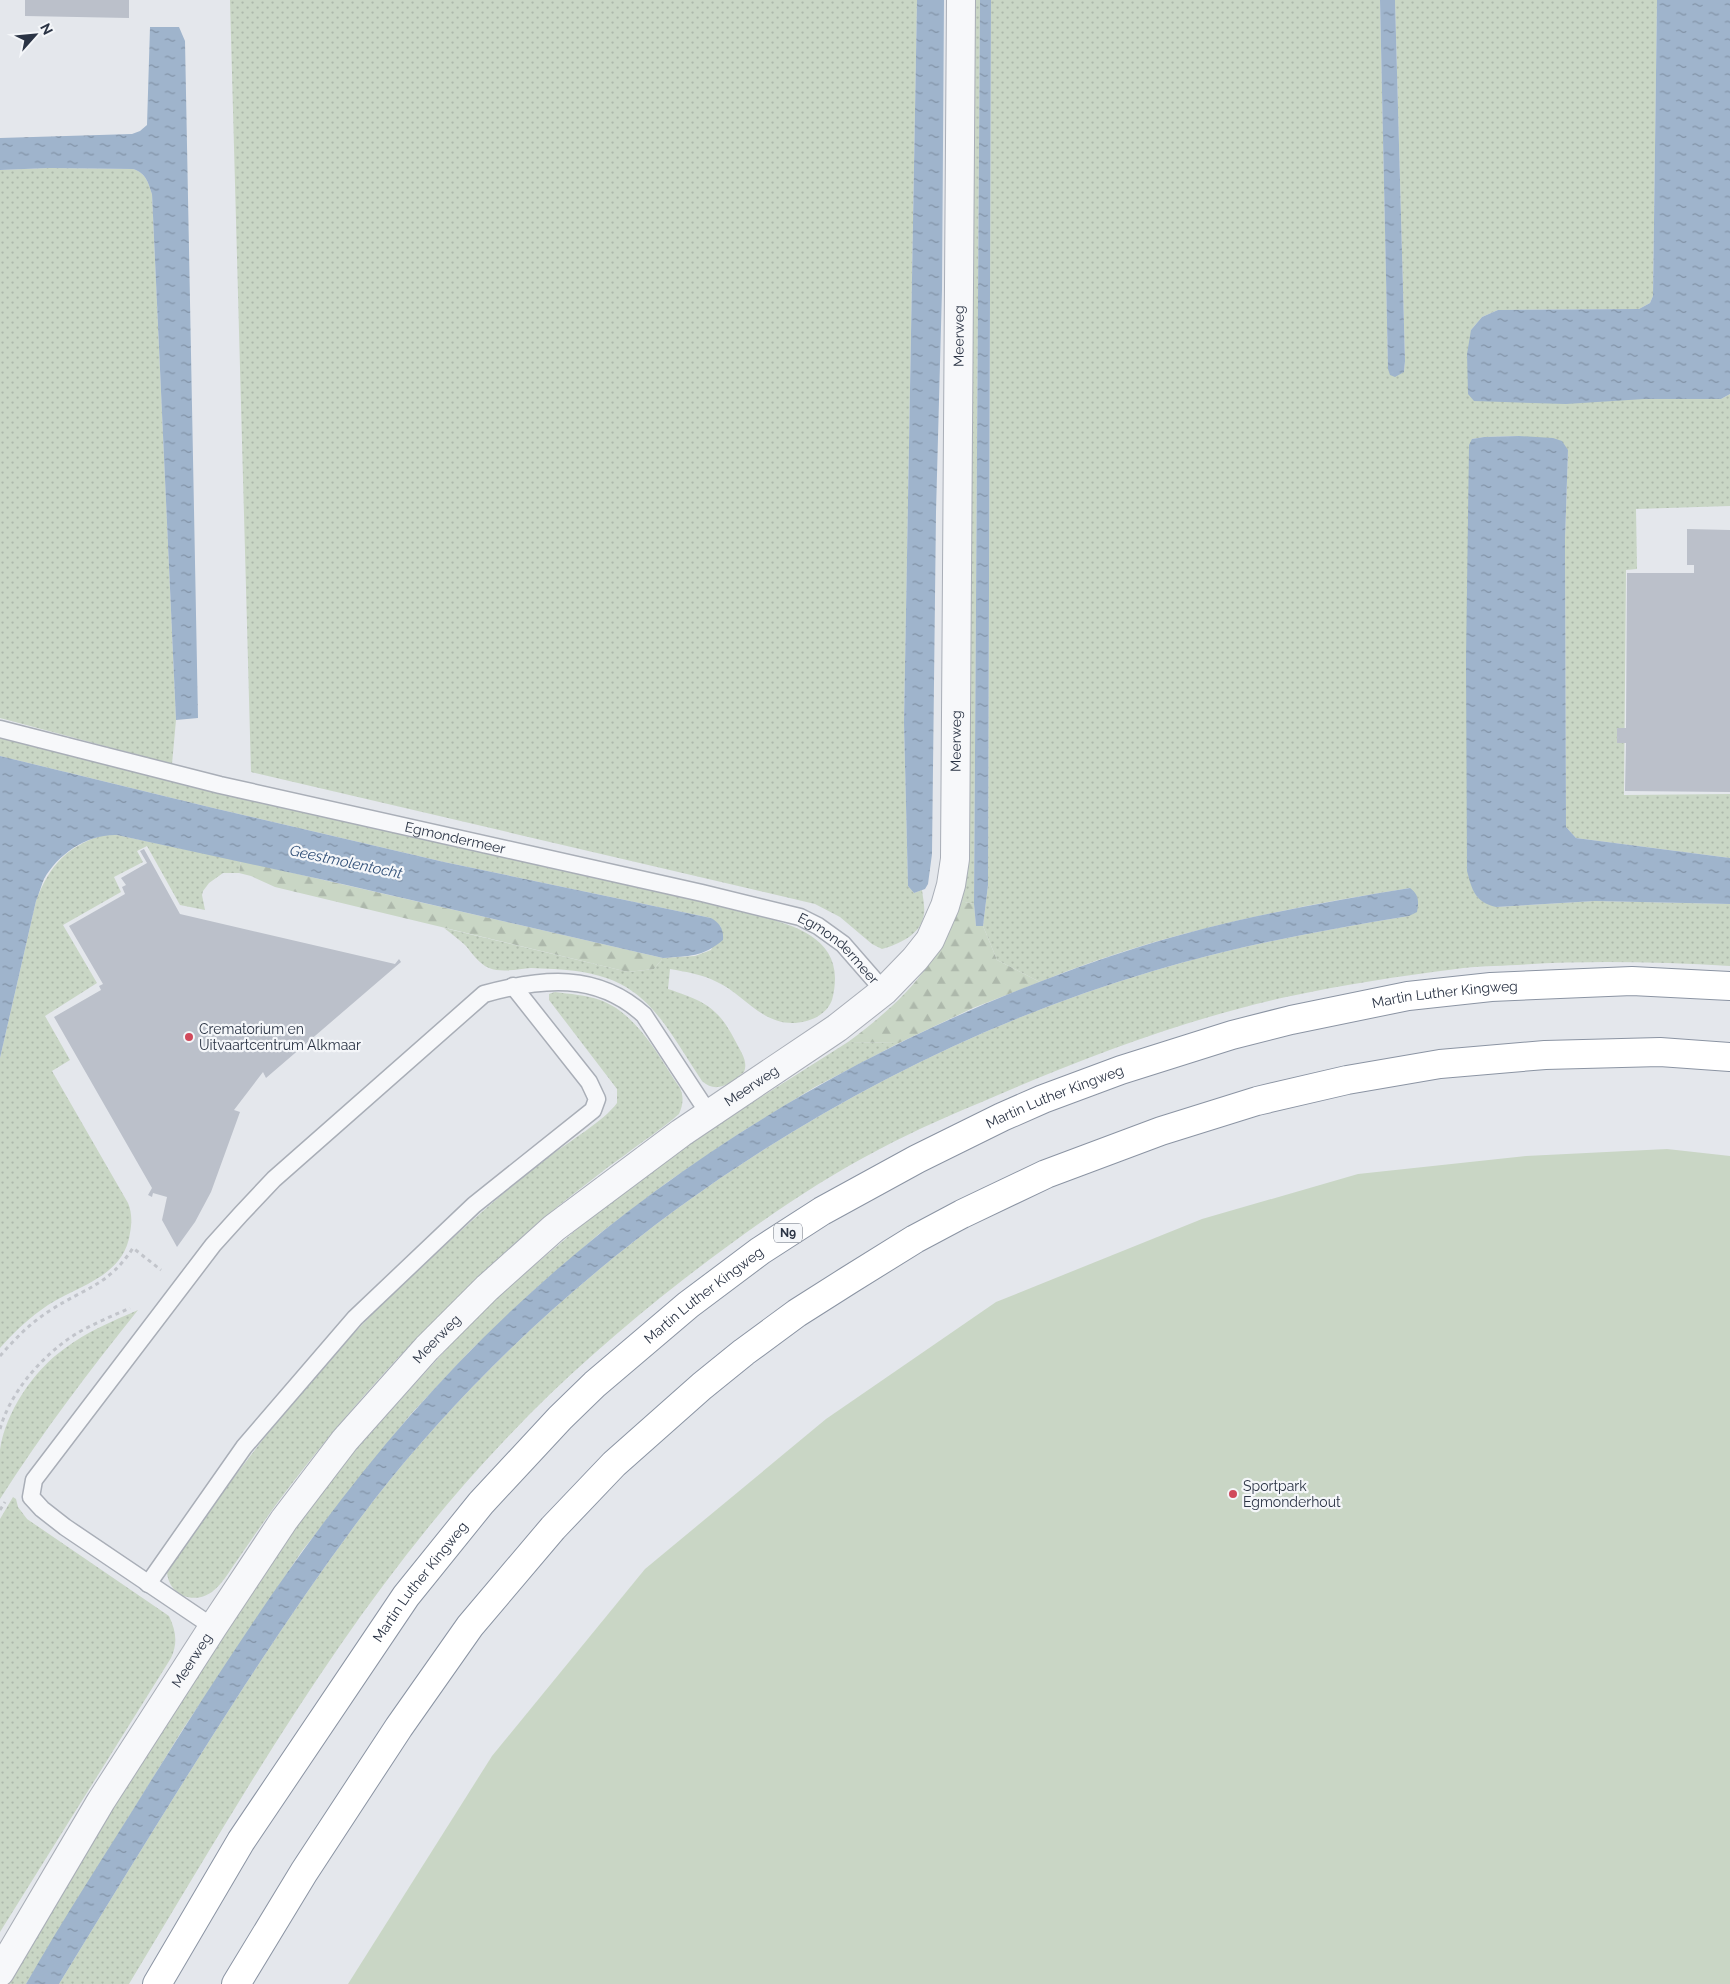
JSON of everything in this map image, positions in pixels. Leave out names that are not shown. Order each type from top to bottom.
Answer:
[{"type":"highway","name":"Martin Luther Kingweg","points":[[157,1984],[241,1841],[395,1612],[481,1503],[560,1418],[595,1384],[652,1335],[688,1305],[760,1251],[822,1211],[917,1159],[1042,1099],[1158,1058],[1232,1035],[1291,1020],[1408,996],[1491,988],[1632,981],[1730,986]]},
{"type":"highway","points":[[236,1984],[304,1872],[470,1626],[553,1528],[614,1464],[702,1386],[744,1352],[797,1314],[915,1239],[962,1214],[1046,1174],[1161,1131],[1257,1101],[1347,1080],[1440,1064],[1545,1055],[1660,1052],[1730,1057]]},
{"type":"street","name":"Meerweg","points":[[0,1972],[101,1801],[284,1520],[345,1440],[427,1348],[487,1288],[554,1228],[681,1133],[837,1028],[884,991],[915,959],[930,940],[945,906],[955,859],[961,0]]},
{"type":"lane","name":"Egmondermeer","points":[[0,729],[220,785],[702,892],[800,918],[818,926],[843,944],[884,991]]},
{"type":"lane","points":[[213,1627],[65,1527],[42,1509],[31,1497],[34,1480],[182,1285],[213,1245],[274,1179],[484,994],[513,986],[545,982],[575,982],[601,988],[630,1002],[644,1015],[709,1114]]},
{"type":"lane","points":[[148,1584],[244,1447],[355,1318],[474,1205],[593,1110],[597,1099],[589,1082],[513,986]]},
{"type":"path","points":[[0,1356],[32,1324],[52,1309],[86,1292],[115,1272],[134,1248],[182,1285]]},
{"type":"path","points":[[0,1429],[4,1416],[20,1388],[38,1365],[60,1345],[88,1328],[138,1304]]},
{"type":"green space","points":[[230,0],[917,0],[904,723],[908,886],[914,893],[922,890],[924,911],[919,927],[909,937],[882,949],[872,944],[840,917],[815,904],[251,772]]},
{"type":"green space","points":[[969,0],[980,0],[974,904],[960,901]]},
{"type":"green space","points":[[991,0],[1380,0],[1388,368],[1404,372],[1395,0],[1657,0],[1653,296],[1650,303],[1639,309],[1498,310],[1482,317],[1471,330],[1644,399],[1721,399],[1730,394],[1730,506],[1636,509],[1637,569],[1626,570],[1624,795],[1730,794],[1730,858],[1576,838],[1566,827],[1565,540],[1568,450],[1519,436],[1472,439],[1496,907],[1595,901],[1730,904],[1730,966],[1597,962],[1464,968],[1328,989],[1249,1006],[1140,1039],[983,1101],[878,1150],[802,1194],[707,1261],[613,1337],[524,1420],[448,1504],[396,1568],[301,1703],[129,1984],[59,1984],[245,1685],[340,1545],[374,1500],[450,1410],[535,1326],[626,1248],[723,1176],[826,1112],[932,1056],[1042,1009],[1153,971],[1216,954],[1312,933],[1409,916],[1410,888],[1316,904],[1222,924],[1130,949],[1040,982],[997,960],[983,926],[988,885]]},
{"type":"green space","points":[[49,168],[133,169],[144,176],[152,194],[176,720],[172,764],[0,718],[0,170]]},
{"type":"green space","points":[[0,737],[218,793],[701,900],[779,922],[806,933],[818,941],[827,951],[833,963],[835,978],[832,1000],[821,1014],[810,1020],[798,1023],[781,1022],[762,1013],[726,987],[711,979],[670,969],[668,989],[693,998],[718,1015],[725,1023],[744,1058],[744,1072],[724,1086],[713,1087],[702,1081],[660,1018],[629,989],[609,979],[584,972],[536,968],[505,970],[489,968],[444,928],[628,972],[654,969],[663,958],[695,956],[711,950],[721,927],[711,918],[444,862],[0,756]]},
{"type":"green space","points":[[107,834],[241,861],[239,873],[223,873],[209,883],[202,895],[205,910],[180,905],[147,846],[137,851],[143,862],[114,877],[121,892],[63,925],[97,983],[45,1016],[70,1060],[52,1071],[128,1203],[131,1214],[131,1229],[126,1248],[119,1260],[110,1269],[99,1278],[41,1310],[22,1325],[0,1348],[0,1058],[36,901],[41,888],[54,866],[71,850]]},
{"type":"green space","points":[[241,861],[663,958],[654,969],[628,972],[275,887],[251,876],[239,873]]},
{"type":"green space","points":[[960,901],[974,904],[976,926],[983,926],[997,960],[1040,982],[973,1008],[899,1043],[848,1042],[902,997],[916,981],[941,945]]},
{"type":"green space","points":[[555,992],[600,1000],[613,1006],[625,1015],[646,1037],[680,1088],[682,1101],[679,1114],[562,1203],[476,1279],[395,1361],[318,1450],[216,1588],[198,1598],[183,1596],[172,1586],[168,1579],[167,1570],[258,1446],[323,1367],[394,1293],[460,1232],[534,1169],[604,1117],[617,1103],[617,1089],[549,1000],[549,994]]},
{"type":"green space","points":[[848,1042],[899,1043],[815,1087],[740,1133],[669,1181],[599,1234],[533,1291],[470,1351],[411,1414],[302,1551],[183,1729],[26,1984],[4,1984],[131,1774],[280,1545],[342,1465],[486,1306],[588,1220],[673,1153]]},
{"type":"green space","name":"Sportpark Egmonderhout","points":[[1667,1149],[1730,1156],[1730,1984],[348,1984],[492,1756],[645,1569],[826,1419],[996,1302],[1202,1219],[1358,1174],[1526,1156]]},
{"type":"green space","points":[[138,1310],[66,1403],[0,1499],[0,1450],[3,1436],[15,1407],[32,1380],[53,1358],[81,1337]]},
{"type":"green space","points":[[13,1497],[27,1519],[169,1616],[175,1632],[175,1642],[171,1658],[0,1932],[0,1519]]},
{"type":"water","points":[[917,0],[944,0],[942,290],[936,512],[932,854],[928,884],[925,889],[914,893],[908,886],[904,723]]},
{"type":"water","points":[[980,0],[991,0],[988,885],[983,926],[976,926],[974,904]]},
{"type":"water","points":[[1380,0],[1395,0],[1405,361],[1404,372],[1395,377],[1390,375],[1388,369]]},
{"type":"water","points":[[1657,0],[1730,0],[1730,394],[1721,399],[1644,399],[1566,404],[1474,401],[1468,394],[1467,354],[1471,330],[1482,317],[1498,310],[1639,309],[1650,303],[1653,296]]},
{"type":"water","points":[[150,27],[179,27],[185,41],[198,718],[176,720],[152,194],[144,176],[133,169],[49,168],[0,170],[0,138],[132,134],[140,131],[147,125]]},
{"type":"water","points":[[1519,436],[1553,438],[1562,441],[1568,450],[1565,540],[1566,827],[1576,838],[1730,858],[1730,904],[1595,901],[1496,907],[1483,902],[1473,889],[1467,871],[1466,660],[1469,445],[1472,439]]},
{"type":"water","name":"Geestmolentocht","points":[[0,756],[444,862],[711,918],[721,927],[723,940],[702,953],[663,958],[329,881],[117,835],[106,836],[95,838],[74,847],[57,861],[44,879],[36,901],[0,1058]]},
{"type":"water","points":[[1410,888],[1418,898],[1418,905],[1417,912],[1409,916],[1280,939],[1153,971],[1042,1009],[932,1056],[826,1112],[723,1176],[626,1248],[535,1326],[450,1410],[374,1500],[340,1545],[245,1685],[59,1984],[26,1984],[55,1934],[177,1739],[270,1597],[303,1550],[372,1460],[409,1417],[484,1337],[565,1263],[651,1194],[741,1132],[836,1076],[934,1026],[1035,983],[1139,947],[1206,928],[1308,906]]},
{"type":"building","points":[[25,0],[129,0],[129,18],[25,16]]},
{"type":"building","points":[[1687,529],[1730,530],[1730,792],[1625,791],[1626,743],[1617,743],[1617,728],[1626,728],[1627,573],[1694,573],[1694,565],[1687,565]]},
{"type":"building","name":"Crematorium en Uitvaartcentrum Alkmaar","points":[[144,849],[180,914],[395,964],[399,959],[401,962],[266,1078],[263,1072],[234,1110],[240,1112],[211,1192],[195,1222],[177,1247],[162,1220],[167,1197],[153,1193],[152,1197],[148,1195],[152,1188],[54,1017],[101,990],[99,986],[103,984],[69,926],[125,894],[122,887],[126,885],[121,878],[147,863],[140,851]]},
{"type":"place","name":"Crematorium en Uitvaartcentrum Alkmaar","points":[[189,1037]]},
{"type":"place","name":"Sportpark Egmonderhout","points":[[1233,1494]]}]
